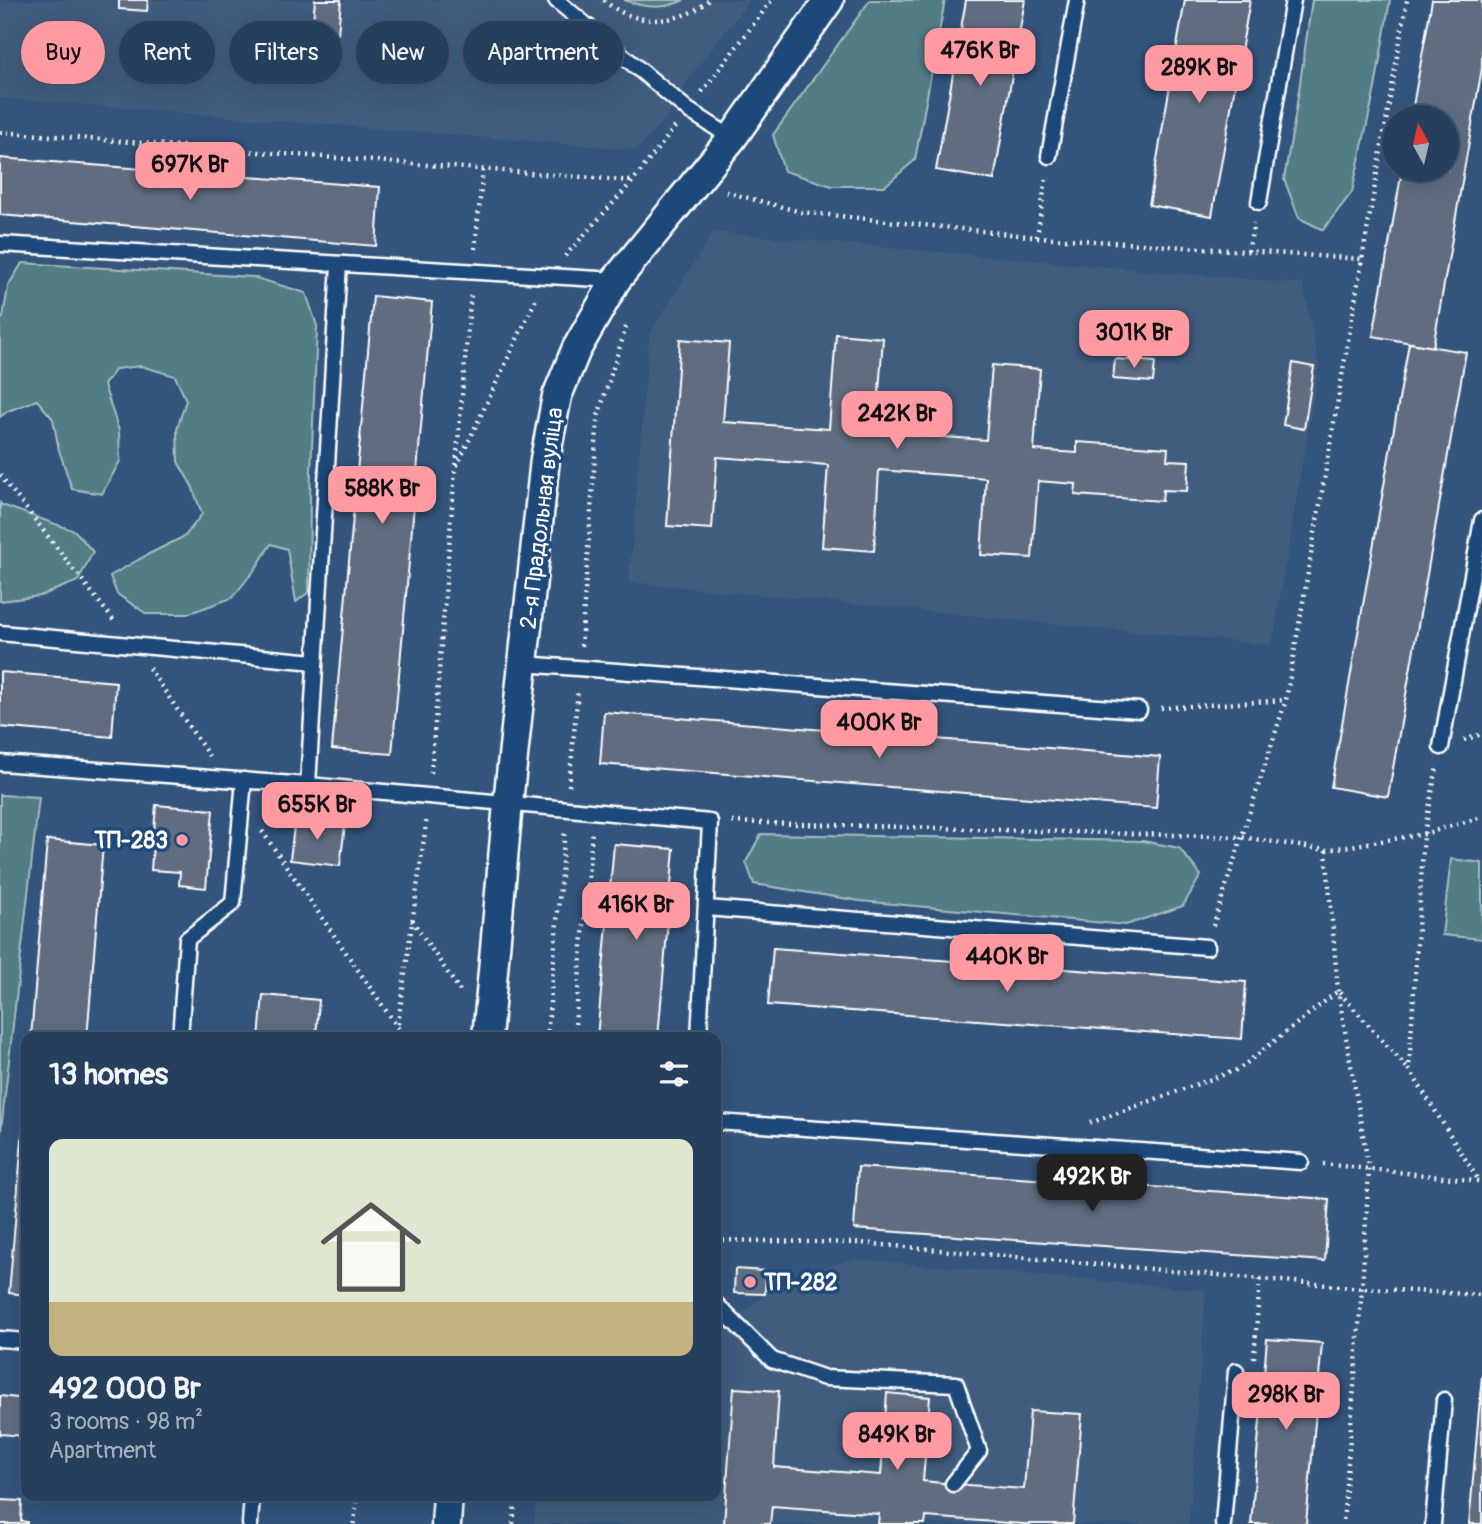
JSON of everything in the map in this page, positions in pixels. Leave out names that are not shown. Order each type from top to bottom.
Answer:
[{"type":"street","name":"2-я Прадольная вуліца","points":[[487,1032],[508,803],[545,459],[557,396],[576,350],[616,280],[732,138],[829,0]]},
{"type":"street","points":[[446,1524],[448,1501]]},
{"type":"lane","points":[[556,0],[688,110],[732,138]]},
{"type":"lane","points":[[1049,156],[1077,0]]},
{"type":"lane","points":[[1259,202],[1293,0]]},
{"type":"lane","points":[[0,244],[616,280]]},
{"type":"lane","points":[[308,785],[339,264]]},
{"type":"lane","points":[[1441,747],[1482,520]]},
{"type":"lane","points":[[0,634],[315,662]]},
{"type":"lane","points":[[523,664],[1139,710]]},
{"type":"lane","points":[[0,764],[308,785],[710,821],[699,1032]]},
{"type":"lane","points":[[180,1032],[187,939],[233,903],[244,780]]},
{"type":"lane","points":[[706,908],[1207,947]]},
{"type":"lane","points":[[721,1122],[1301,1162]]},
{"type":"lane","points":[[721,1309],[772,1360],[825,1378],[956,1384],[979,1451],[953,1484]]},
{"type":"lane","points":[[0,1339],[21,1341]]},
{"type":"lane","points":[[1223,1524],[1236,1371]]},
{"type":"lane","points":[[1433,1524],[1444,1400]]},
{"type":"lane","points":[[250,1524],[252,1501]]},
{"type":"path","points":[[604,0],[627,15],[647,20],[668,20],[687,14],[709,0]]},
{"type":"path","points":[[1207,947],[1286,700],[1407,0]]},
{"type":"path","points":[[0,132],[634,181]]},
{"type":"path","points":[[1037,237],[1049,156]]},
{"type":"path","points":[[455,470],[483,169]]},
{"type":"path","points":[[722,191],[801,212],[1037,237],[1362,259]]},
{"type":"path","points":[[1248,251],[1259,202]]},
{"type":"path","points":[[548,1032],[580,668],[598,416],[630,316]]},
{"type":"path","points":[[1139,710],[1286,700]]},
{"type":"path","points":[[1409,1069],[1424,834],[1441,747]]},
{"type":"path","points":[[242,802],[401,1032]]},
{"type":"path","points":[[575,1032],[594,811]]},
{"type":"path","points":[[710,821],[1241,837],[1326,850],[1424,834],[1482,817]]},
{"type":"path","points":[[1326,850],[1338,991],[1369,1169],[1343,1524]]},
{"type":"path","points":[[412,920],[485,1032]]},
{"type":"path","points":[[1338,991],[1409,1069],[1481,1183]]},
{"type":"path","points":[[1085,1125],[1239,1069],[1338,991]]},
{"type":"path","points":[[1301,1162],[1481,1183]]},
{"type":"path","points":[[721,1240],[862,1243],[1362,1288],[1482,1295]]},
{"type":"path","points":[[354,1524],[356,1501]]},
{"type":"path","points":[[513,1524],[515,1501]]},
{"type":"shaded area","points":[[0,0],[750,0],[688,80],[679,103],[637,150],[0,98]]},
{"type":"shaded area","points":[[713,232],[1303,284],[1319,365],[1272,645],[629,582],[649,335]]},
{"type":"shaded area","points":[[854,1259],[1206,1290],[1189,1524],[534,1524],[536,1501],[721,1501],[721,1328],[786,1279]]},
{"type":"green space","points":[[624,0],[684,0],[654,7]]},
{"type":"green space","points":[[870,0],[945,0],[915,160],[885,186],[832,186],[784,171],[773,135]]},
{"type":"green space","points":[[1312,0],[1390,0],[1375,88],[1352,192],[1323,230],[1299,218],[1284,179]]},
{"type":"green space","points":[[22,263],[253,277],[306,293],[317,326],[309,592],[296,602],[287,549],[271,544],[232,598],[187,614],[147,614],[117,594],[110,576],[185,536],[202,514],[192,486],[178,462],[177,429],[186,400],[175,376],[141,366],[116,369],[104,385],[119,431],[120,461],[102,494],[72,489],[59,450],[53,419],[37,400],[8,411],[0,417],[0,320],[3,318],[8,286]]},
{"type":"green space","points":[[0,503],[75,531],[93,552],[78,581],[40,596],[0,601]]},
{"type":"green space","points":[[0,795],[39,797],[0,1139]]},
{"type":"green space","points":[[761,834],[1143,841],[1179,848],[1201,875],[1183,906],[1126,925],[860,901],[754,884],[746,862]]},
{"type":"green space","points":[[1451,859],[1482,863],[1482,939],[1442,935]]},
{"type":"building","points":[[119,0],[148,0],[147,11],[119,9]]},
{"type":"building","points":[[315,0],[341,0],[339,21],[313,21]]},
{"type":"building","points":[[966,0],[1025,0],[994,180],[936,170]]},
{"type":"building","points":[[1185,0],[1250,0],[1212,216],[1149,205]]},
{"type":"building","points":[[1432,0],[1482,0],[1482,68],[1433,347],[1373,336],[1400,182],[1460,182],[1460,105],[1413,105]]},
{"type":"building","points":[[0,158],[380,187],[376,246],[0,215]]},
{"type":"building","points":[[373,296],[432,302],[392,754],[332,749]]},
{"type":"building","points":[[836,334],[883,338],[876,432],[986,440],[992,365],[1040,369],[1034,450],[1077,453],[1077,442],[1168,448],[1167,460],[1189,461],[1187,491],[1163,490],[1162,501],[1075,495],[1076,484],[1038,481],[1032,558],[981,555],[986,478],[879,470],[874,551],[822,547],[828,465],[717,457],[712,529],[667,526],[680,339],[729,343],[723,422],[829,429]]},
{"type":"building","points":[[1409,343],[1466,352],[1388,797],[1331,787]]},
{"type":"building","points":[[1115,359],[1155,362],[1153,382],[1113,379]]},
{"type":"building","points":[[1293,363],[1314,367],[1304,429],[1283,425]]},
{"type":"building","points":[[0,672],[116,682],[112,737],[0,727]]},
{"type":"building","points":[[604,712],[1160,757],[1156,808],[600,764]]},
{"type":"building","name":"ТП-283","points":[[156,805],[213,810],[206,888],[179,885],[180,872],[151,870]]},
{"type":"building","points":[[295,818],[345,825],[340,866],[290,860]]},
{"type":"building","points":[[47,840],[103,845],[87,1032],[31,1032]]},
{"type":"building","points":[[614,844],[674,849],[659,1032],[598,1032]]},
{"type":"building","points":[[773,948],[1246,982],[1242,1039],[768,1005]]},
{"type":"building","points":[[263,995],[319,1000],[316,1032],[260,1032]]},
{"type":"building","points":[[21,1151],[21,1294],[9,1293]]},
{"type":"building","points":[[858,1167],[1329,1199],[1325,1261],[854,1229]]},
{"type":"building","name":"ТП-282","points":[[735,1269],[766,1271],[765,1294],[734,1293]]},
{"type":"building","points":[[1267,1339],[1322,1343],[1306,1524],[1251,1524]]},
{"type":"building","points":[[1482,1375],[1482,1524],[1469,1524],[1473,1479]]},
{"type":"building","points":[[734,1388],[779,1391],[774,1467],[881,1475],[887,1393],[930,1397],[923,1481],[953,1484],[1024,1489],[1030,1411],[1082,1414],[1073,1524],[1022,1524],[926,1517],[925,1524],[878,1524],[879,1514],[772,1506],[770,1524],[724,1524]]},
{"type":"building","points":[[0,1396],[21,1398],[21,1436],[0,1434]]},
{"type":"building","points":[[0,1500],[22,1501],[21,1521],[27,1524],[0,1524]]},
{"type":"place","name":"ТП-283","points":[[182,840]]},
{"type":"place","name":"ТП-282","points":[[750,1282]]}]
